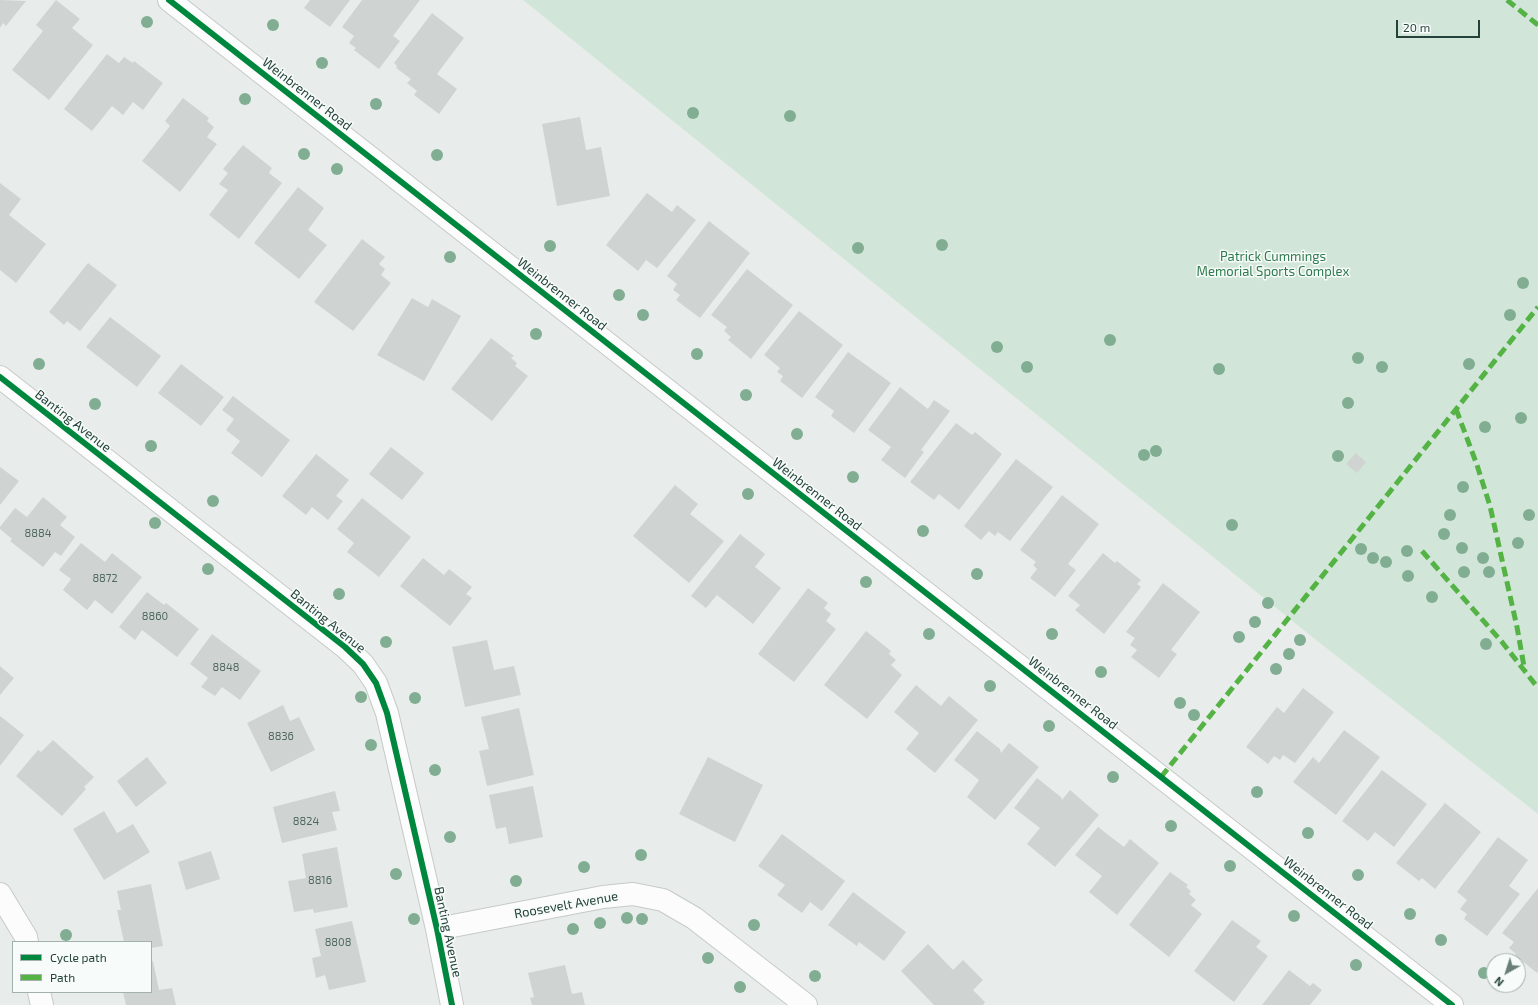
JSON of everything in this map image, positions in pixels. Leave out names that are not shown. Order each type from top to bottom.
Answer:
[{"type":"street","name":"Weinbrenner Road","points":[[169,0],[1452,1005]]},
{"type":"street","name":"Banting Avenue","points":[[0,377],[345,647],[363,664],[376,683],[386,713],[437,929],[452,1005]]},
{"type":"street","points":[[0,894],[26,937],[27,941]]},
{"type":"street","name":"Roosevelt Avenue","points":[[437,929],[603,897],[633,894],[663,900],[694,918],[806,1005]]},
{"type":"street","points":[[39,993],[42,1005]]},
{"type":"green space","name":"Patrick Cummings Memorial Sports Complex","points":[[523,0],[1538,0],[1538,814],[1311,636]]},
{"type":"building","points":[[0,0],[26,1],[6,26],[3,23],[0,28]]},
{"type":"building","points":[[56,0],[80,19],[72,28],[93,45],[49,100],[12,70],[43,31],[36,25]]},
{"type":"building","points":[[310,0],[350,0],[330,27],[304,8]]},
{"type":"building","points":[[362,0],[420,0],[393,36],[400,41],[379,69],[354,50],[356,48],[349,43],[354,36],[342,27]]},
{"type":"building","points":[[432,13],[464,38],[437,74],[457,89],[439,114],[414,95],[417,91],[407,83],[411,79],[396,68],[397,66],[394,63]]},
{"type":"building","points":[[107,54],[119,63],[124,57],[133,63],[134,61],[163,83],[143,110],[133,102],[123,115],[112,106],[92,131],[64,109]]},
{"type":"building","points":[[183,98],[209,118],[207,121],[214,127],[207,137],[217,144],[180,192],[142,161],[170,126],[165,121]]},
{"type":"building","points":[[580,117],[586,150],[601,147],[610,196],[557,206],[542,124]]},
{"type":"building","points":[[243,145],[272,168],[269,173],[282,183],[239,239],[209,215],[228,190],[219,184],[228,173],[223,169]]},
{"type":"building","points":[[0,183],[21,199],[9,215],[46,244],[16,283],[0,270]]},
{"type":"building","points":[[298,187],[324,208],[308,230],[327,245],[299,279],[254,243]]},
{"type":"building","points":[[647,193],[672,212],[677,205],[696,220],[657,268],[646,260],[638,271],[606,245]]},
{"type":"building","points":[[709,221],[750,253],[700,318],[676,300],[680,295],[673,290],[677,284],[667,276]]},
{"type":"building","points":[[362,239],[385,257],[379,264],[385,269],[381,275],[391,283],[353,331],[314,302]]},
{"type":"building","points":[[88,263],[117,285],[80,331],[67,321],[64,325],[49,312]]},
{"type":"building","points":[[747,269],[793,305],[751,359],[728,340],[731,337],[724,331],[727,327],[711,315]]},
{"type":"building","points":[[412,298],[428,307],[432,299],[461,316],[424,381],[377,355]]},
{"type":"building","points":[[799,311],[843,345],[802,398],[780,381],[783,376],[777,372],[780,368],[764,355]]},
{"type":"building","points":[[110,317],[161,356],[137,387],[86,347]]},
{"type":"building","points":[[491,338],[514,356],[511,358],[517,363],[515,366],[528,376],[492,421],[451,389]]},
{"type":"building","points":[[848,352],[891,383],[854,433],[831,416],[834,411],[815,397]]},
{"type":"building","points":[[181,364],[224,397],[201,426],[158,393]]},
{"type":"building","points":[[900,387],[928,409],[934,400],[950,411],[921,450],[924,452],[905,478],[881,460],[891,447],[868,430]]},
{"type":"building","points":[[233,396],[290,440],[262,477],[231,453],[240,441],[226,430],[234,419],[222,410]]},
{"type":"building","points":[[956,423],[972,435],[975,432],[1002,454],[959,510],[939,494],[934,500],[910,482]]},
{"type":"building","points":[[391,447],[424,473],[402,500],[369,474]]},
{"type":"building","points":[[1356,453],[1366,462],[1357,473],[1346,464]]},
{"type":"building","points":[[316,454],[349,480],[336,496],[343,501],[328,520],[312,507],[306,515],[282,496]]},
{"type":"building","points":[[1016,459],[1053,487],[1010,541],[998,532],[995,536],[989,531],[981,540],[964,526]]},
{"type":"building","points":[[0,467],[19,481],[0,505]]},
{"type":"building","points":[[675,485],[698,504],[690,514],[724,541],[689,583],[633,536]]},
{"type":"building","points":[[1062,495],[1099,524],[1068,564],[1076,570],[1055,597],[1030,578],[1037,569],[1033,565],[1036,562],[1020,550]]},
{"type":"building","points":[[43,497],[67,517],[60,525],[75,537],[61,556],[55,552],[43,567],[10,541],[12,539],[0,529],[0,527],[15,508],[27,517]]},
{"type":"building","points":[[362,498],[411,537],[379,577],[347,552],[354,543],[337,529]]},
{"type":"building","points":[[740,534],[765,554],[755,567],[781,588],[753,624],[717,595],[706,608],[691,596]]},
{"type":"building","points":[[81,543],[105,562],[112,553],[142,577],[112,614],[95,600],[87,610],[63,590],[71,579],[59,570]]},
{"type":"building","points":[[1103,553],[1115,563],[1117,561],[1141,580],[1137,584],[1141,587],[1104,634],[1075,610],[1080,605],[1068,596]]},
{"type":"building","points":[[423,558],[444,575],[449,569],[472,587],[466,594],[472,598],[450,626],[400,586]]},
{"type":"building","points":[[1163,583],[1200,612],[1171,650],[1177,654],[1159,678],[1131,657],[1137,650],[1130,645],[1135,638],[1126,632]]},
{"type":"building","points":[[808,588],[828,603],[824,608],[831,614],[826,621],[836,629],[794,682],[758,654]]},
{"type":"building","points":[[147,592],[164,605],[166,603],[199,629],[177,657],[142,630],[135,640],[119,627]]},
{"type":"building","points":[[866,631],[891,651],[889,654],[896,660],[891,665],[902,675],[867,719],[824,685]]},
{"type":"building","points":[[212,634],[261,671],[240,700],[222,687],[215,696],[201,687],[208,678],[190,664]]},
{"type":"building","points":[[487,640],[494,670],[514,666],[521,695],[465,707],[452,647]]},
{"type":"building","points":[[0,666],[14,678],[0,695]]},
{"type":"building","points":[[916,685],[941,706],[949,696],[978,720],[935,773],[906,749],[919,733],[894,712]]},
{"type":"building","points":[[1303,688],[1334,712],[1295,763],[1283,755],[1280,760],[1274,756],[1268,764],[1246,747],[1277,707],[1284,713]]},
{"type":"building","points":[[283,705],[290,721],[299,717],[315,750],[271,772],[247,723]]},
{"type":"building","points":[[519,708],[534,775],[487,786],[479,751],[489,749],[481,717]]},
{"type":"building","points":[[0,716],[24,735],[0,766]]},
{"type":"building","points":[[1344,730],[1380,757],[1336,815],[1293,782],[1313,757],[1319,763]]},
{"type":"building","points":[[977,731],[1000,749],[1001,753],[1009,743],[1039,767],[995,820],[967,797],[979,780],[954,760]]},
{"type":"building","points":[[53,740],[94,777],[84,787],[86,789],[62,816],[16,776],[38,750],[41,752]]},
{"type":"building","points":[[147,757],[167,783],[136,807],[117,781]]},
{"type":"building","points":[[708,757],[763,785],[735,842],[679,814]]},
{"type":"building","points":[[1382,770],[1427,804],[1394,847],[1375,832],[1368,841],[1342,821]]},
{"type":"building","points":[[1037,778],[1061,797],[1062,800],[1070,790],[1099,815],[1055,867],[1027,844],[1040,828],[1014,808]]},
{"type":"building","points":[[533,786],[543,837],[509,844],[506,827],[496,829],[489,795]]},
{"type":"building","points":[[335,791],[340,811],[332,812],[337,830],[282,843],[273,807]]},
{"type":"building","points":[[1445,803],[1481,832],[1435,889],[1422,878],[1419,881],[1396,863]]},
{"type":"building","points":[[104,811],[117,833],[133,824],[150,852],[104,880],[73,829]]},
{"type":"building","points":[[1098,827],[1124,847],[1130,839],[1159,863],[1117,915],[1089,892],[1102,876],[1075,855]]},
{"type":"building","points":[[782,834],[845,881],[822,911],[810,902],[802,913],[777,895],[785,885],[758,866]]},
{"type":"building","points":[[1498,837],[1528,860],[1509,886],[1520,894],[1487,936],[1464,919],[1467,914],[1460,909],[1467,900],[1457,892]]},
{"type":"building","points":[[337,847],[348,907],[314,913],[313,909],[294,912],[288,881],[306,878],[302,854]]},
{"type":"building","points":[[211,851],[220,879],[186,890],[178,862]]},
{"type":"building","points":[[1170,872],[1188,885],[1186,887],[1191,891],[1189,894],[1196,900],[1191,905],[1202,914],[1169,957],[1129,925]]},
{"type":"building","points":[[151,884],[163,946],[152,948],[152,941],[124,941],[117,910],[121,910],[117,891]]},
{"type":"building","points":[[1538,888],[1537,973],[1526,964],[1526,953],[1515,953],[1509,948],[1514,942],[1502,933]]},
{"type":"building","points":[[853,892],[906,932],[884,961],[859,942],[857,946],[828,925]]},
{"type":"building","points":[[1232,920],[1261,941],[1256,947],[1268,956],[1234,1002],[1194,971]]},
{"type":"building","points":[[352,921],[366,982],[329,990],[325,975],[316,978],[312,958],[321,956],[315,929]]},
{"type":"building","points":[[928,944],[953,970],[963,960],[983,980],[973,990],[985,1002],[983,1005],[934,1005],[901,971]]},
{"type":"building","points":[[152,962],[159,990],[172,988],[176,1005],[126,1005],[123,993],[152,993]]},
{"type":"building","points":[[565,965],[572,994],[582,992],[585,1005],[532,1005],[530,998],[534,997],[528,973]]},
{"type":"building","points":[[1289,970],[1310,986],[1313,983],[1322,990],[1310,1005],[1262,1005]]},
{"type":"marked path","points":[[1507,0],[1538,25]]},
{"type":"marked path","points":[[1161,777],[1538,307]]},
{"type":"marked path","points":[[1456,409],[1477,465],[1490,506],[1517,627],[1525,672]]},
{"type":"marked path","points":[[1422,551],[1502,642],[1538,688]]},
{"type":"cycle path","points":[[169,0],[1452,1005]]},
{"type":"cycle path","points":[[0,377],[345,647],[363,664],[376,683],[387,713],[437,929],[452,1005]]}]
